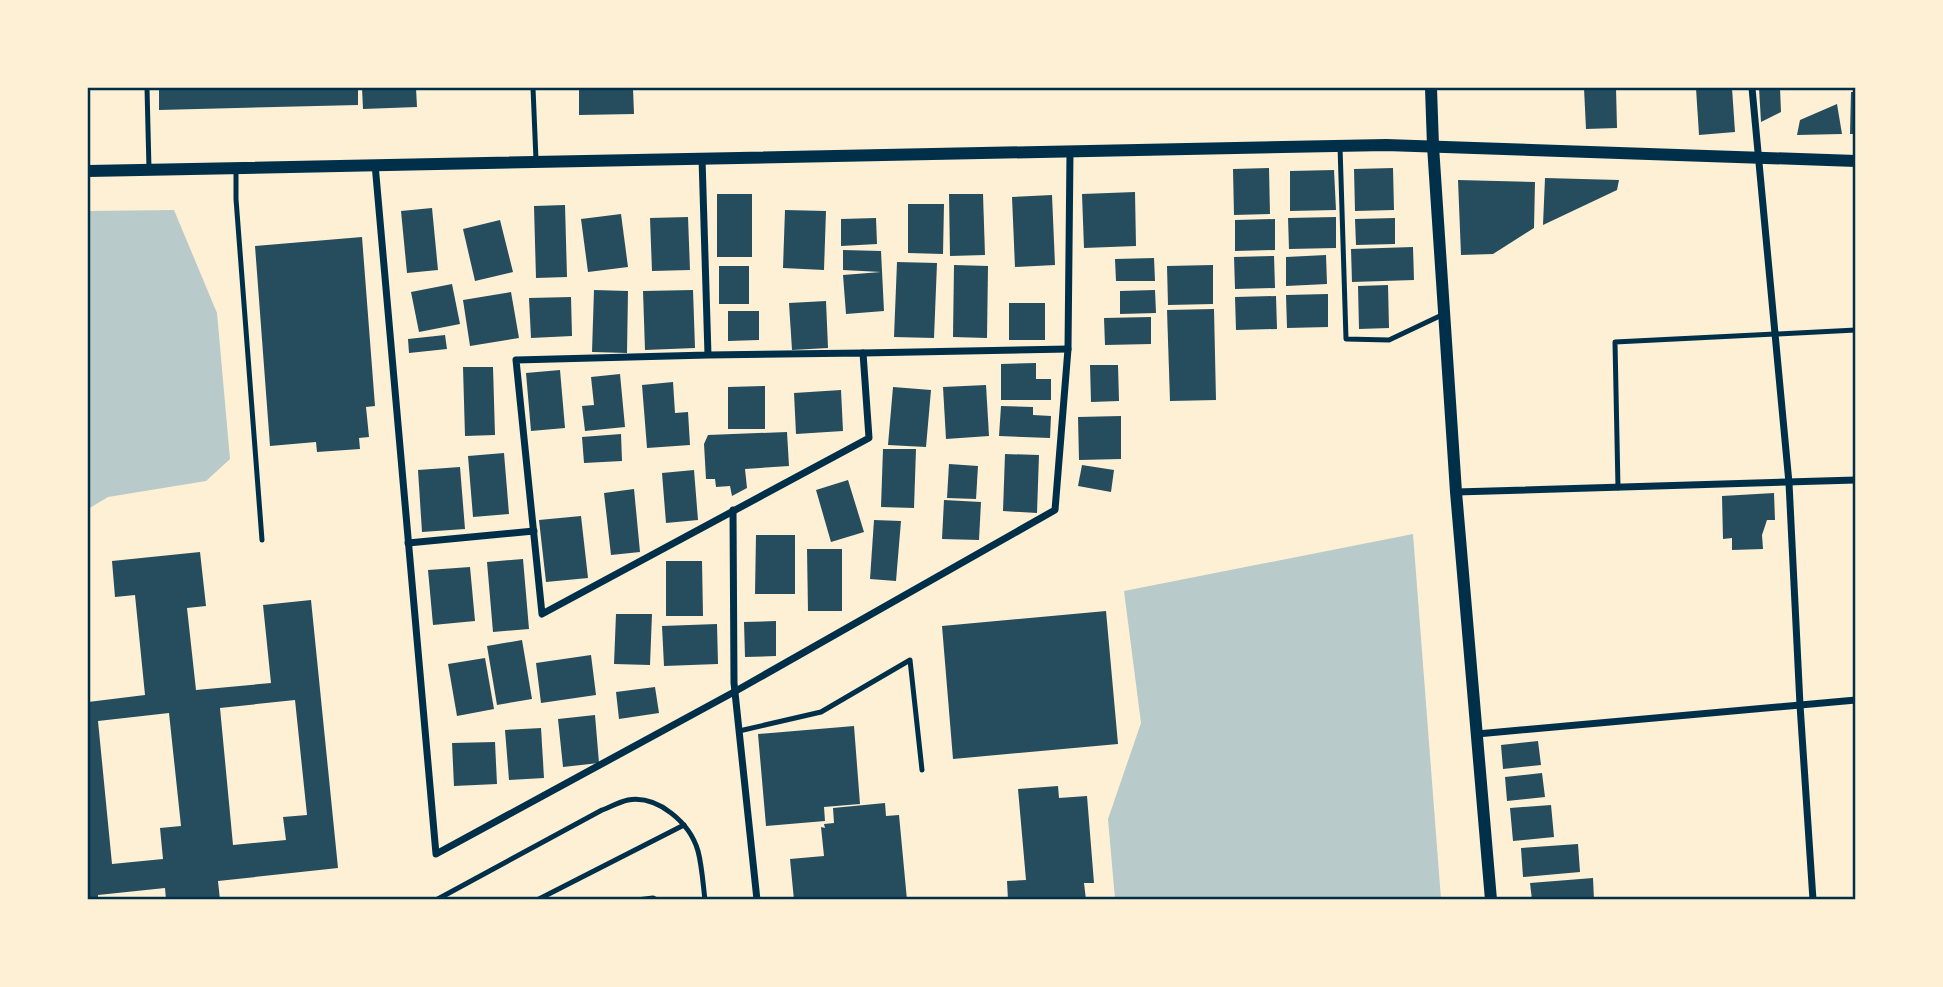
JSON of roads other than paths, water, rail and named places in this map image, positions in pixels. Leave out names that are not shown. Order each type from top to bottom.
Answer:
[{"type":"street","points":[[1431,88],[1456,492],[1491,900]]},
{"type":"street","points":[[1752,88],[1789,483],[1813,900]]},
{"type":"street","points":[[88,171],[375,163],[1340,146],[1433,146],[1856,161]]},
{"type":"street","points":[[375,163],[436,854],[734,692],[1055,510],[1068,349],[1070,152]]},
{"type":"street","points":[[702,157],[708,355]]},
{"type":"street","points":[[863,353],[869,438],[542,614],[516,360],[708,355],[1068,349]]},
{"type":"street","points":[[1456,492],[1856,480]]},
{"type":"street","points":[[733,510],[734,692],[757,900]]},
{"type":"street","points":[[408,543],[534,531]]},
{"type":"street","points":[[1477,734],[1856,700]]},
{"type":"lane","points":[[147,88],[149,169]]},
{"type":"lane","points":[[533,88],[537,160]]},
{"type":"lane","points":[[1340,146],[1346,339],[1389,340],[1444,314]]},
{"type":"lane","points":[[236,167],[236,199],[262,540]]},
{"type":"lane","points":[[1618,488],[1615,342],[1856,330]]},
{"type":"lane","points":[[739,731],[821,712],[910,660],[922,770]]},
{"type":"lane","points":[[436,900],[602,810],[628,800],[647,801],[667,809],[684,825],[698,849],[705,900]]},
{"type":"lane","points":[[537,900],[684,825]]},
{"type":"lane","points":[[637,900],[657,900]]}]
